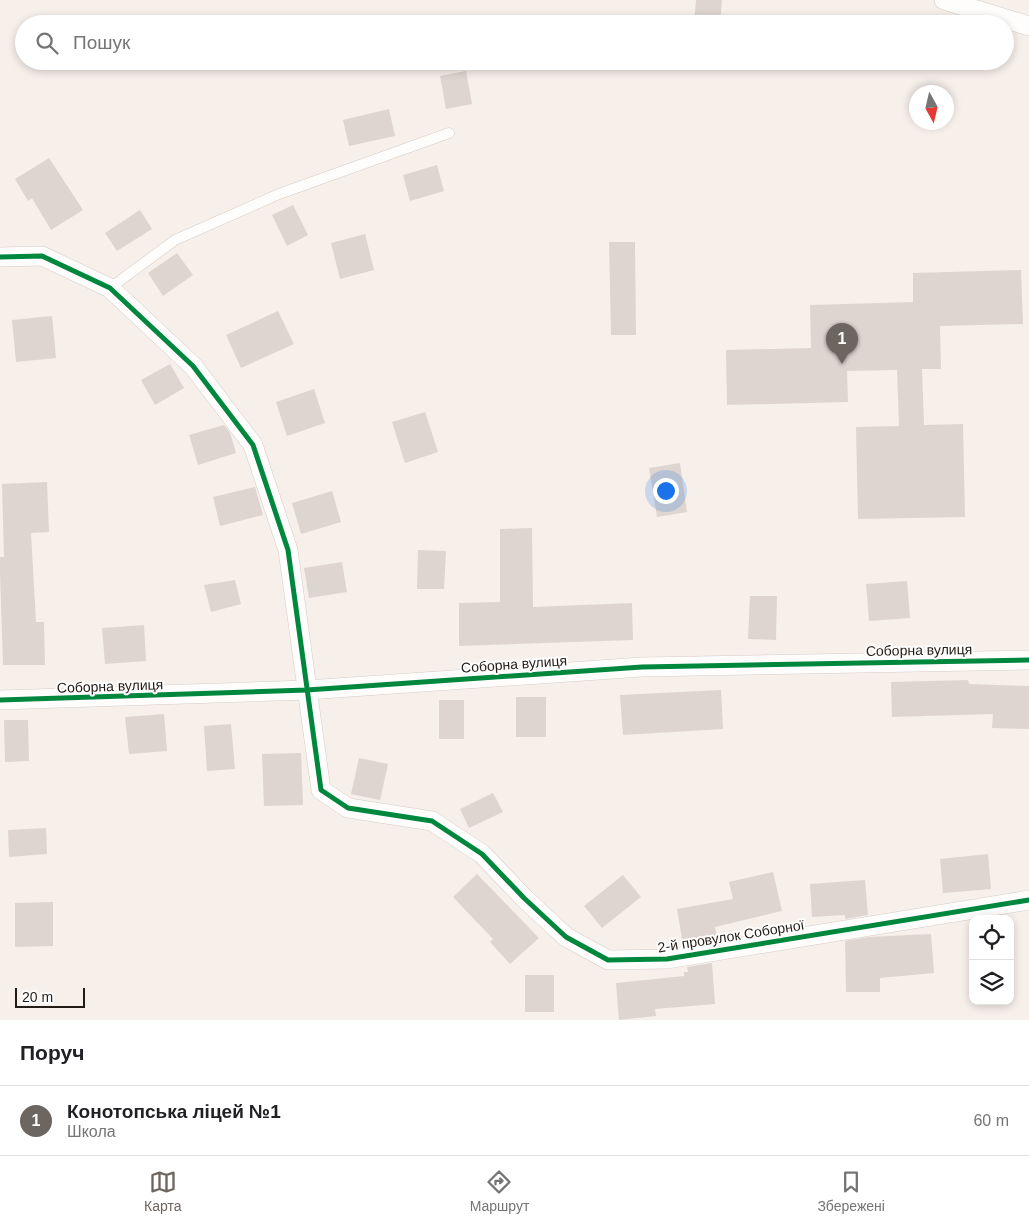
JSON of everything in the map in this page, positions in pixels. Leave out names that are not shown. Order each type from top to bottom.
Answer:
[{"type":"street","points":[[944,0],[993,15]]},
{"type":"street","points":[[1014,21],[1029,26]]},
{"type":"street","name":"2-й провулок Соборної","points":[[0,257],[42,256],[110,288],[193,366],[253,445],[288,550],[321,790],[348,808],[432,821],[482,854],[524,898],[566,937],[608,960],[667,959],[1029,900]]},
{"type":"street","name":"Соборна вулиця","points":[[0,700],[307,690],[642,667],[1029,660]]},
{"type":"lane","points":[[110,288],[176,240],[279,194],[449,133]]},
{"type":"building","points":[[696,0],[722,0],[721,15],[695,15]]},
{"type":"building","points":[[466,71],[472,104],[446,109],[440,76]]},
{"type":"building","points":[[389,109],[395,136],[349,146],[343,120]]},
{"type":"building","points":[[49,158],[83,210],[51,230],[32,198],[28,201],[15,179]]},
{"type":"building","points":[[437,165],[444,191],[410,201],[403,175]]},
{"type":"building","points":[[293,205],[308,235],[287,246],[272,215]]},
{"type":"building","points":[[140,210],[152,229],[117,251],[105,233]]},
{"type":"building","points":[[365,234],[374,270],[340,279],[331,243]]},
{"type":"building","points":[[609,242],[635,242],[636,335],[611,335]]},
{"type":"building","points":[[177,253],[193,275],[163,296],[148,273]]},
{"type":"building","points":[[1021,270],[1023,324],[940,326],[941,369],[922,369],[924,425],[963,424],[965,517],[858,519],[856,427],[899,426],[897,370],[847,371],[848,402],[727,405],[726,350],[811,348],[810,305],[913,302],[913,273]]},
{"type":"building","points":[[278,311],[294,344],[241,368],[226,335]]},
{"type":"building","points":[[52,316],[56,358],[16,362],[12,320]]},
{"type":"building","points":[[170,364],[184,388],[155,405],[141,380]]},
{"type":"building","points":[[314,389],[325,423],[287,436],[276,402]]},
{"type":"building","points":[[425,412],[438,452],[405,463],[392,422]]},
{"type":"building","points":[[224,425],[230,433],[236,453],[198,465],[189,435]]},
{"type":"building","points":[[680,463],[687,512],[657,517],[649,468]]},
{"type":"building","points":[[47,482],[49,532],[31,533],[36,622],[44,622],[45,665],[3,665],[0,573],[0,557],[4,557],[2,484]]},
{"type":"building","points":[[255,487],[263,515],[220,526],[213,497]]},
{"type":"building","points":[[332,491],[341,522],[301,534],[292,503]]},
{"type":"building","points":[[532,528],[533,607],[632,603],[633,640],[459,646],[459,603],[500,602],[500,529]]},
{"type":"building","points":[[418,550],[446,551],[444,589],[417,589]]},
{"type":"building","points":[[342,562],[347,592],[309,598],[304,568]]},
{"type":"building","points":[[235,580],[241,604],[211,612],[204,585]]},
{"type":"building","points":[[907,581],[910,618],[869,621],[866,584]]},
{"type":"building","points":[[750,596],[777,596],[776,640],[748,639]]},
{"type":"building","points":[[144,625],[146,661],[105,664],[102,628]]},
{"type":"building","points":[[968,680],[969,684],[1029,686],[1029,729],[992,728],[993,714],[892,717],[891,682]]},
{"type":"building","points":[[721,690],[723,729],[623,735],[620,695]]},
{"type":"building","points":[[516,697],[546,697],[546,737],[516,737]]},
{"type":"building","points":[[439,700],[464,700],[464,739],[439,739]]},
{"type":"building","points":[[164,714],[167,751],[129,754],[125,717]]},
{"type":"building","points":[[4,720],[28,720],[29,761],[5,762]]},
{"type":"building","points":[[231,724],[235,769],[207,771],[204,726]]},
{"type":"building","points":[[301,753],[303,805],[264,806],[262,754]]},
{"type":"building","points":[[359,758],[388,764],[380,800],[351,794]]},
{"type":"building","points":[[493,793],[503,812],[469,828],[460,809]]},
{"type":"building","points":[[46,828],[47,854],[9,857],[8,830]]},
{"type":"building","points":[[988,854],[991,889],[943,893],[940,859]]},
{"type":"building","points":[[773,872],[782,911],[715,927],[717,937],[710,938],[710,941],[683,945],[677,909],[733,899],[729,882]]},
{"type":"building","points":[[477,874],[539,938],[510,964],[490,942],[493,939],[453,897]]},
{"type":"building","points":[[623,875],[641,897],[602,928],[584,906]]},
{"type":"building","points":[[865,880],[868,915],[845,919],[845,915],[812,917],[810,884]]},
{"type":"building","points":[[53,902],[53,946],[15,947],[15,903]]},
{"type":"building","points":[[931,934],[934,973],[880,978],[880,992],[846,992],[845,941],[869,937]]},
{"type":"building","points":[[712,963],[715,1004],[655,1009],[656,1016],[619,1020],[616,983],[684,976],[684,972],[688,972],[687,967]]},
{"type":"building","points":[[525,975],[554,975],[554,1012],[525,1012]]},
{"type":"cycle path","points":[[0,257],[42,256],[110,288],[193,366],[253,445],[288,550],[321,790],[348,808],[432,821],[482,854],[524,898],[566,937],[608,960],[667,959],[1029,900]]},
{"type":"cycle path","points":[[0,700],[307,690],[642,667],[1029,660]]},
{"type":"place","name":"Конотопська ліцей №1","points":[[842,364]]}]
